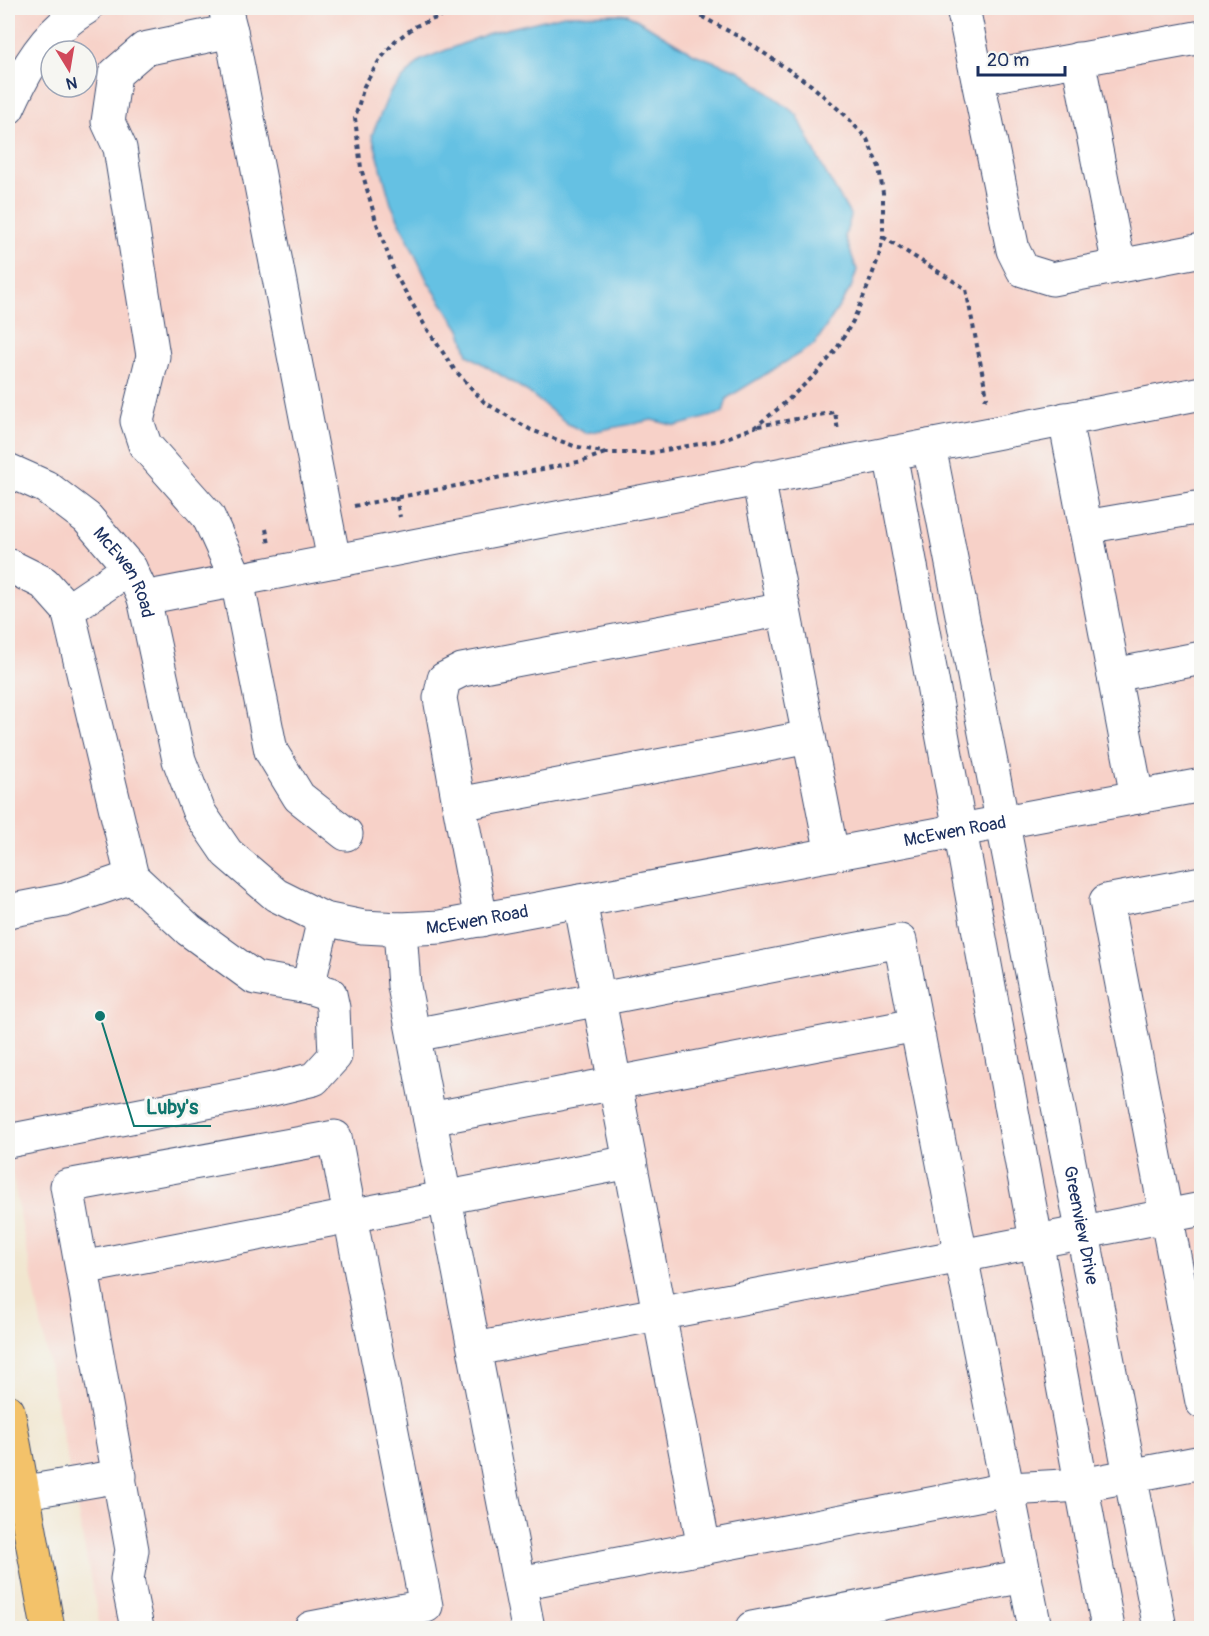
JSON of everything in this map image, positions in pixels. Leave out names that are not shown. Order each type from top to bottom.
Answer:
[{"type":"main road","points":[[8,1411],[15,1494],[48,1629]]},
{"type":"street","points":[[8,108],[22,75],[40,48],[63,24],[86,8]]},
{"type":"street","points":[[963,8],[1013,250],[1023,270],[1052,279],[1202,250]]},
{"type":"street","points":[[334,561],[227,16],[144,49],[115,74],[108,122],[120,148],[153,356],[137,421],[145,445],[208,516],[237,580],[272,751],[299,797],[346,834]]},
{"type":"street","points":[[978,78],[1202,37]]},
{"type":"street","points":[[1078,59],[1119,266]]},
{"type":"street","points":[[144,598],[1202,393]]},
{"type":"street","points":[[1065,419],[1137,797]]},
{"type":"street","name":"Greenview Drive","points":[[929,446],[1160,1629]]},
{"type":"street","points":[[890,453],[1108,1629]]},
{"type":"street","name":"McEwen Road","points":[[8,470],[46,487],[87,518],[130,568],[144,598],[179,760],[199,812],[226,853],[276,895],[324,919],[363,927],[400,929],[441,927],[1202,785]]},
{"type":"street","points":[[759,478],[831,854]]},
{"type":"street","points":[[1085,527],[1202,507]]},
{"type":"street","points":[[8,565],[44,583],[68,610],[132,877],[189,930],[255,978],[308,987],[330,994],[333,1008],[335,1056],[314,1079],[8,1141]]},
{"type":"street","points":[[68,610],[130,568]]},
{"type":"street","points":[[481,920],[440,698],[444,679],[462,670],[784,609]]},
{"type":"street","points":[[921,621],[962,613]]},
{"type":"street","points":[[1114,675],[1202,658]]},
{"type":"street","points":[[459,804],[809,737]]},
{"type":"street","points":[[8,912],[65,900],[132,877]]},
{"type":"street","points":[[1200,1382],[1106,901],[1202,883]]},
{"type":"street","points":[[580,901],[704,1548]]},
{"type":"street","points":[[308,987],[324,919]]},
{"type":"street","points":[[400,929],[404,986],[528,1629]]},
{"type":"street","points":[[414,1035],[900,941],[1035,1629]]},
{"type":"street","points":[[430,1119],[916,1025]]},
{"type":"street","points":[[137,1629],[127,1579],[132,1550],[67,1186],[335,1137],[426,1606],[312,1629]]},
{"type":"street","points":[[81,1268],[630,1162]]},
{"type":"street","points":[[475,1349],[1202,1209]]},
{"type":"street","points":[[520,1583],[1008,1489],[1082,1485],[1202,1462]]},
{"type":"street","points":[[15,1494],[120,1476]]},
{"type":"street","points":[[752,1629],[1025,1576]]},
{"type":"path","points":[[461,8],[416,26],[395,41],[379,61],[364,86],[355,118],[362,168],[376,221],[394,274],[454,369],[484,402],[531,430],[574,446],[606,453],[649,453],[683,448],[722,441],[755,427],[835,412],[839,441]]},
{"type":"path","points":[[686,8],[743,39],[811,85],[845,115],[867,139],[879,167],[884,193],[883,237],[879,256],[853,321],[836,350],[816,375],[755,427]]},
{"type":"path","points":[[883,237],[966,289],[987,397],[980,407]]},
{"type":"path","points":[[346,508],[583,461],[606,453]]},
{"type":"shaded area","points":[[8,8],[1201,8],[1201,1628],[100,1628],[8,1153]]},
{"type":"water","points":[[628,14],[694,54],[740,71],[797,115],[824,170],[851,216],[845,236],[857,270],[851,288],[815,344],[727,398],[723,413],[676,426],[652,420],[586,433],[568,424],[528,392],[468,355],[461,331],[428,282],[391,204],[372,135],[390,92],[421,60],[490,33],[564,15]]},
{"type":"place","name":"Luby's","points":[[100,1016]]}]
